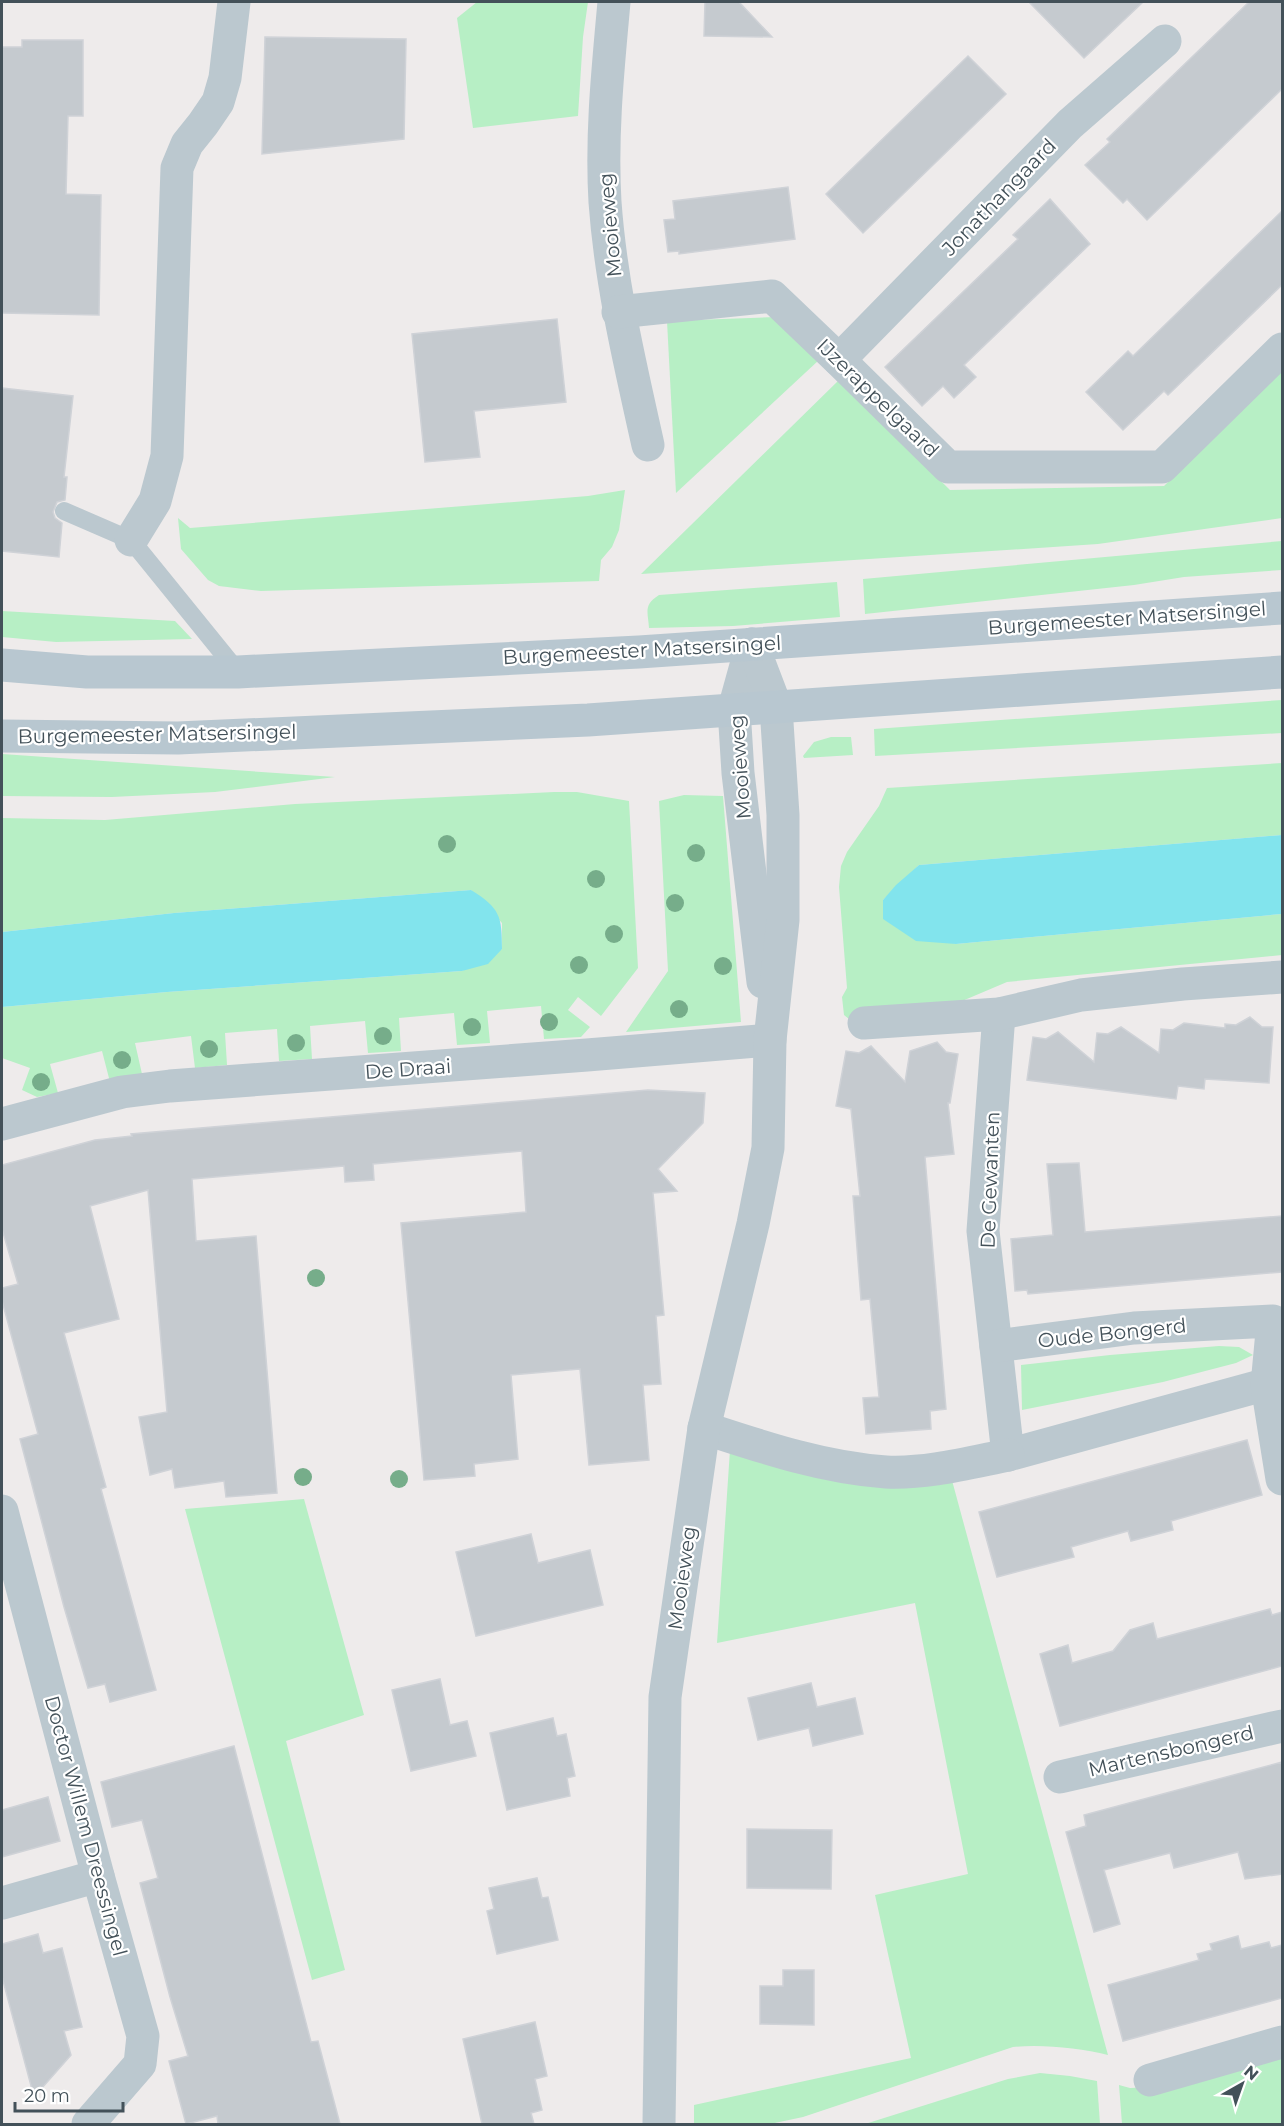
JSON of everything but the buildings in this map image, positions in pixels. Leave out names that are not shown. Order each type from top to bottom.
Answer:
[{"type":"main road","name":"Burgemeester Matsersingel","points":[[2,665],[87,672],[238,672],[752,644],[1282,608]]},
{"type":"main road","name":"Burgemeester Matsersingel","points":[[2,735],[178,738],[588,720],[1282,672]]},
{"type":"street","points":[[131,540],[155,501],[167,456],[177,168],[187,144],[218,102],[225,78],[234,2]]},
{"type":"street","name":"Mooieweg","points":[[614,2],[603,117],[605,202],[618,312],[648,445]]},
{"type":"street","name":"Jonathangaard","points":[[839,360],[1070,124],[1165,41]]},
{"type":"street","name":"IJzerappelgaard","points":[[618,312],[771,297],[948,467],[1162,467],[1282,349]]},
{"type":"street","name":"Mooieweg","points":[[659,2124],[665,1697],[704,1428],[753,1224],[768,1148],[770,1040],[783,920],[783,815],[776,707],[752,644]]},
{"type":"street","name":"Mooieweg","points":[[752,644],[734,709],[738,773],[770,1040]]},
{"type":"street","points":[[864,1023],[999,1014],[1081,995],[1183,984],[1282,977]]},
{"type":"street","name":"De Gewanten","points":[[996,1346],[983,1231],[999,1014]]},
{"type":"street","name":"De Draai","points":[[2,1124],[122,1092],[170,1086],[770,1040]]},
{"type":"street","name":"De Draai","points":[[2,1099],[12,1105],[48,1112]]},
{"type":"street","name":"Oude Bongerd","points":[[996,1346],[1134,1329],[1273,1321],[1275,1383]]},
{"type":"street","points":[[996,1346],[1008,1455]]},
{"type":"street","points":[[704,1428],[804,1460],[886,1472],[956,1466],[1008,1455],[1275,1383],[1282,1479]]},
{"type":"street","name":"Doctor Willem Dreessingel","points":[[2,1511],[98,1876],[143,2036],[140,2064],[88,2124]]},
{"type":"street","name":"Martensbongerd","points":[[1060,1777],[1282,1726]]},
{"type":"street","points":[[2,1904],[98,1876]]},
{"type":"street","points":[[1150,2080],[1282,2042]]},
{"type":"lane","points":[[64,511],[131,540],[238,672]]},
{"type":"green space","points":[[477,2],[588,2],[583,37],[578,116],[473,128],[457,18]]},
{"type":"green space","points":[[776,317],[819,360],[676,493],[667,321]]},
{"type":"green space","points":[[1282,371],[1282,518],[1098,544],[641,574],[839,380],[950,490],[1164,486]]},
{"type":"green space","points":[[625,490],[619,530],[612,547],[601,560],[599,581],[261,591],[219,586],[208,580],[181,549],[178,518],[190,528],[588,496]]},
{"type":"green space","points":[[1282,541],[1282,570],[1184,577],[1134,585],[865,614],[863,579]]},
{"type":"green space","points":[[837,582],[840,617],[733,626],[649,628],[649,606],[659,595]]},
{"type":"green space","points":[[2,611],[175,621],[192,639],[56,642],[2,637]]},
{"type":"green space","points":[[1282,700],[1282,733],[875,756],[874,729]]},
{"type":"green space","points":[[831,737],[851,737],[853,755],[804,758],[803,756],[814,742]]},
{"type":"green space","points":[[2,754],[335,777],[215,792],[112,797],[2,796]]},
{"type":"green space","points":[[1282,763],[1282,835],[919,865],[883,900],[884,919],[956,944],[1282,914],[1282,955],[1007,982],[948,1007],[849,1019],[844,1015],[842,997],[847,988],[839,887],[841,866],[847,852],[879,806],[887,788]]},
{"type":"green space","points":[[577,792],[629,801],[638,968],[601,1016],[578,997],[568,1010],[590,1027],[581,1037],[544,1039],[541,1006],[487,1011],[490,1043],[457,1045],[454,1013],[399,1018],[401,1051],[368,1053],[365,1021],[310,1026],[312,1059],[279,1061],[277,1029],[225,1033],[227,1065],[195,1068],[191,1036],[135,1043],[142,1074],[110,1082],[102,1051],[50,1064],[58,1093],[37,1097],[22,1090],[30,1068],[2,1058],[2,1007],[167,992],[462,971],[502,949],[502,923],[471,890],[174,913],[2,932],[2,818],[105,820],[295,804]]},
{"type":"green space","points":[[684,795],[723,796],[741,1022],[626,1032],[668,971],[659,801]]},
{"type":"green space","points":[[1219,1346],[1239,1347],[1253,1355],[1236,1363],[1163,1382],[1022,1410],[1021,1365]]},
{"type":"green space","points":[[730,1450],[950,1473],[1108,2055],[1061,2047],[1013,2047],[803,2117],[770,2124],[694,2124],[694,2105],[911,2058],[875,1895],[968,1874],[915,1603],[717,1643]]},
{"type":"green space","points":[[304,1499],[364,1715],[286,1741],[345,1970],[312,1980],[185,1509]]},
{"type":"green space","points":[[1282,2051],[1282,2124],[1122,2124],[1119,2085],[1130,2088],[1154,2087]]},
{"type":"green space","points":[[1040,2073],[1097,2081],[1100,2124],[865,2124],[1008,2079]]},
{"type":"water","points":[[1282,835],[1282,914],[956,944],[916,941],[883,919],[883,900],[919,865]]},
{"type":"water","points":[[471,890],[494,908],[500,921],[502,949],[488,964],[462,971],[167,992],[2,1007],[2,932],[174,913]]}]
